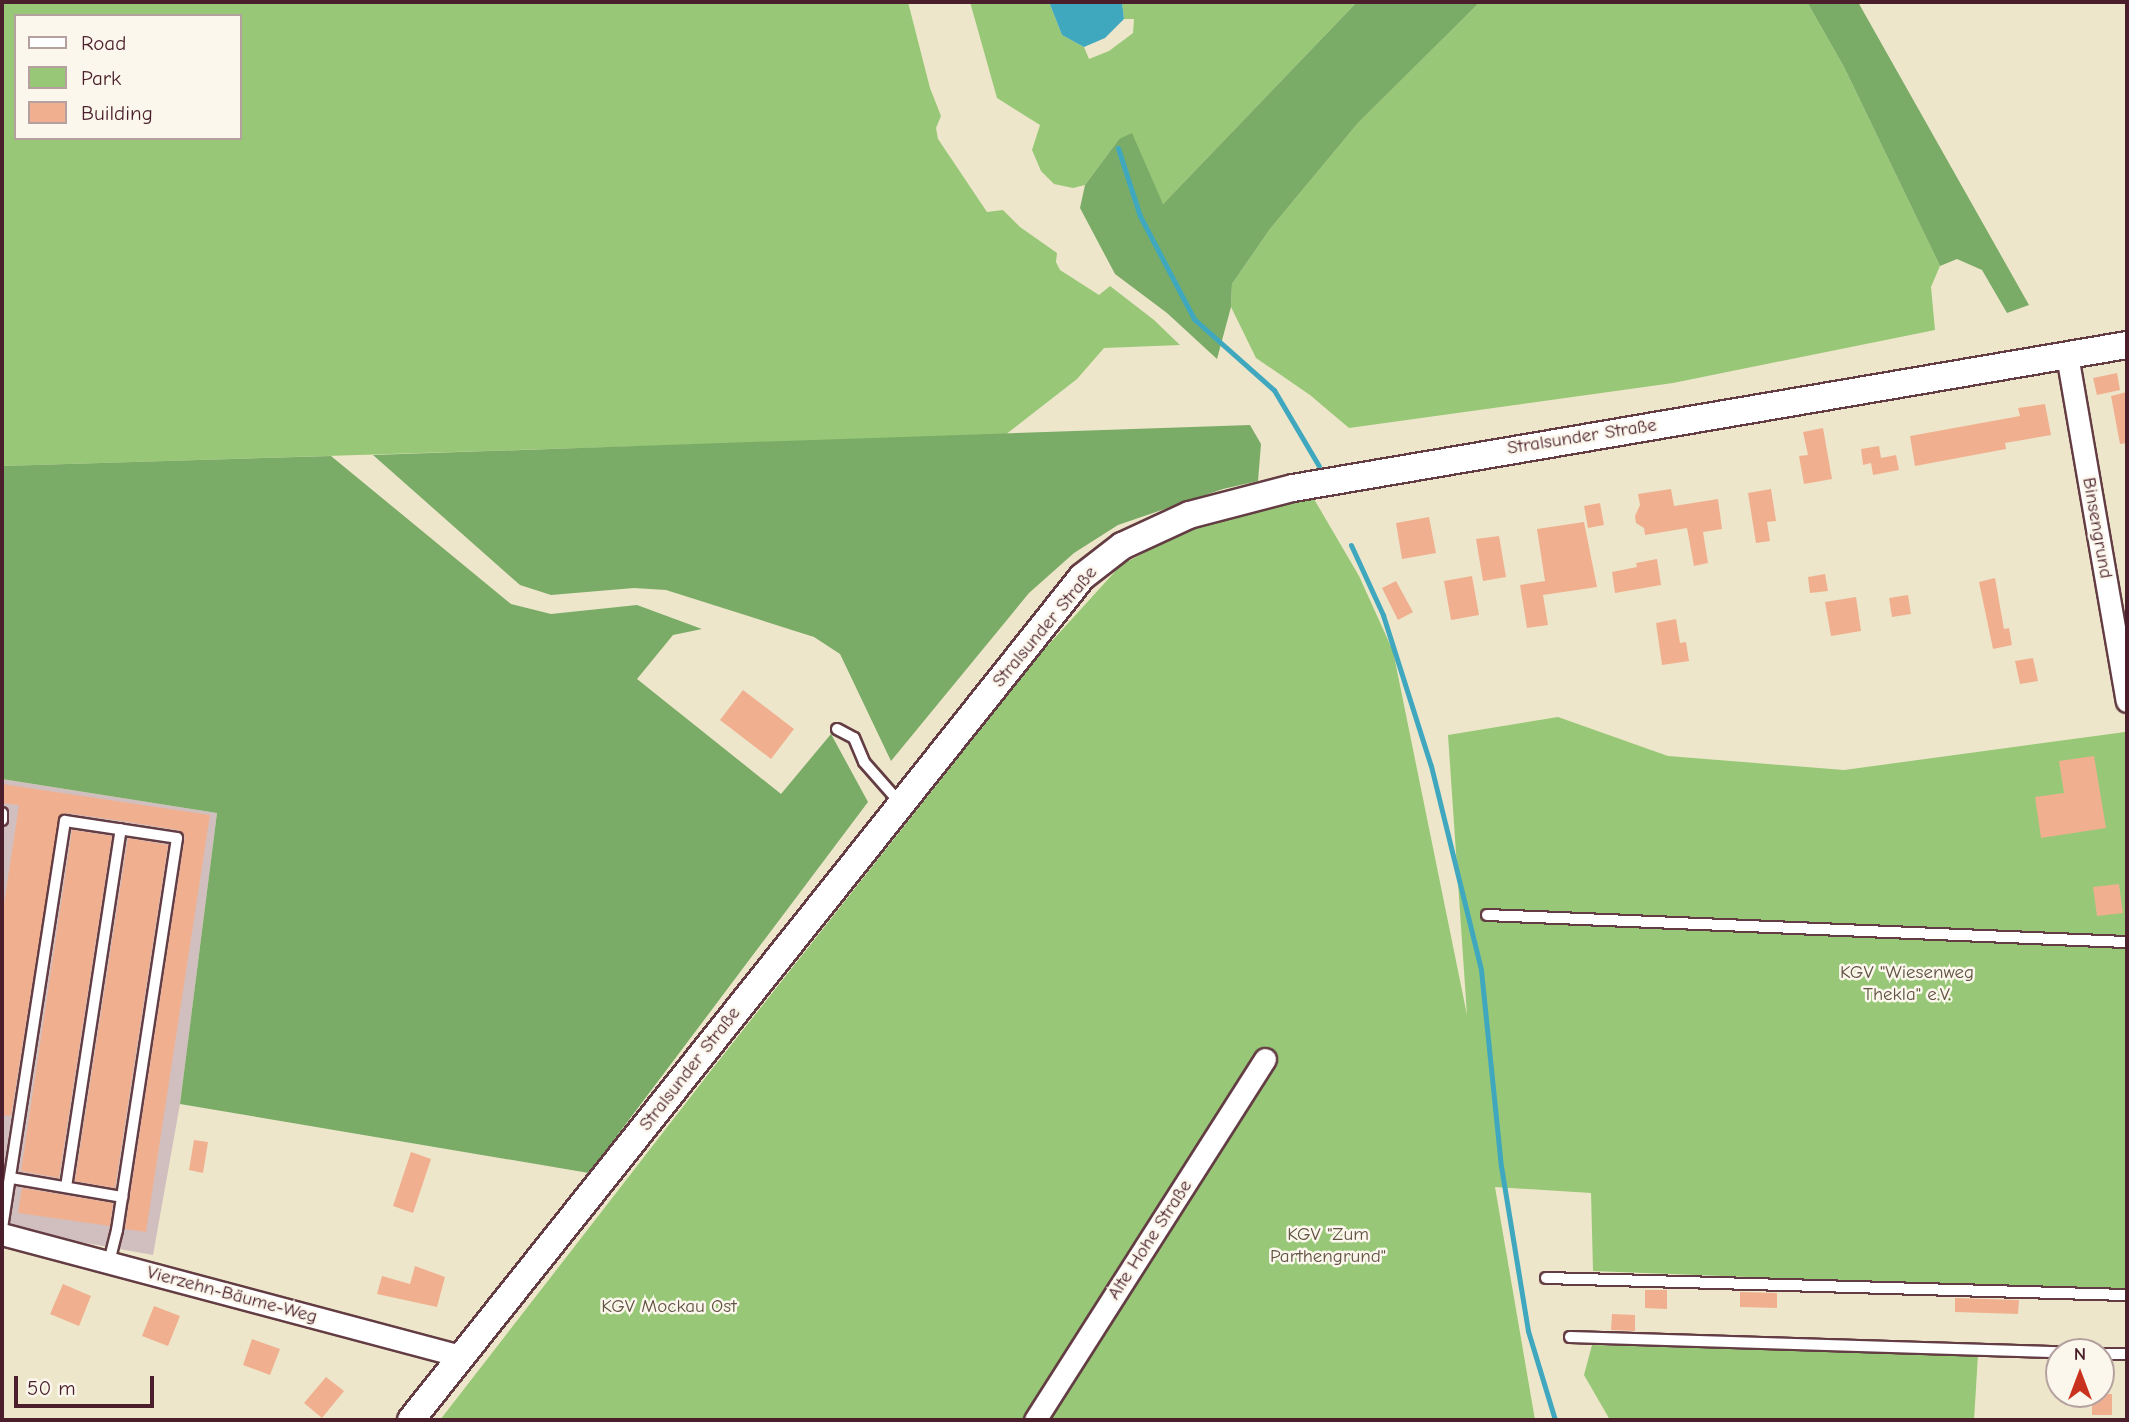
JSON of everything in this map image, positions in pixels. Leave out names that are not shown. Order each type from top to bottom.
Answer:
[{"type":"street","name":"Stralsunder Straße","points":[[411,1420],[1082,577],[1122,546],[1155,528],[1220,505],[1306,485],[2127,345]]},
{"type":"street","name":"Binsengrund","points":[[2067,355],[2124,668],[2127,701]]},
{"type":"street","name":"Alte Hohe Straße","points":[[1035,1420],[1265,1059]]},
{"type":"street","name":"Vierzehn-Bäume-Weg","points":[[2,1234],[462,1356]]},
{"type":"lane","points":[[837,729],[854,738],[864,762],[901,804]]},
{"type":"lane","points":[[2,813],[2,820]]},
{"type":"lane","points":[[2,1228],[65,821],[177,838],[122,1197],[109,1263]]},
{"type":"lane","points":[[66,1187],[121,829]]},
{"type":"lane","points":[[1487,915],[2127,942]]},
{"type":"lane","points":[[11,1178],[122,1197]]},
{"type":"lane","points":[[1546,1278],[2127,1295]]},
{"type":"lane","points":[[1570,1337],[2045,1352]]},
{"type":"shaded area","points":[[2,779],[217,813],[180,1104],[153,1255],[2,1228]]},
{"type":"green space","points":[[2,2],[908,2],[930,88],[941,116],[936,128],[938,139],[987,212],[1003,210],[1020,227],[1057,253],[1056,262],[1060,270],[1099,295],[1110,286],[1154,320],[1180,345],[1104,348],[1077,379],[1005,435],[2,466]]},
{"type":"green space","points":[[970,2],[1049,2],[1062,35],[1084,47],[1089,59],[1109,51],[1133,33],[1134,19],[1124,19],[1122,2],[1357,2],[1163,204],[1119,139],[1085,185],[1073,188],[1054,184],[1041,171],[1032,150],[1040,125],[997,98]]},
{"type":"green space","points":[[1357,2],[1480,2],[1358,123],[1270,229],[1232,284],[1231,307],[1217,359],[1167,313],[1115,274],[1080,208],[1085,185],[1119,139],[1132,133],[1163,204]]},
{"type":"green space","points":[[1480,2],[1807,2],[1844,67],[1940,266],[1931,287],[1935,330],[1673,383],[1349,428],[1310,395],[1256,358],[1231,307],[1232,284],[1270,229],[1358,123]]},
{"type":"green space","points":[[1807,2],[1858,2],[2029,305],[2007,313],[1982,270],[1957,259],[1940,266],[1844,67]]},
{"type":"green space","points":[[1250,425],[1261,444],[1258,481],[1223,489],[1118,525],[1074,553],[1029,593],[891,761],[840,654],[814,637],[666,590],[634,588],[551,595],[520,585],[373,455]]},
{"type":"green space","points":[[331,456],[511,604],[551,614],[637,605],[702,629],[673,635],[637,679],[781,794],[831,734],[868,802],[589,1173],[180,1104],[217,813],[2,779],[2,466]]},
{"type":"green space","points":[[1314,499],[1359,576],[1393,651],[1467,1015],[1448,735],[1558,717],[1668,756],[1844,770],[2125,732],[2127,1292],[1593,1271],[1591,1193],[1495,1187],[1535,1420],[440,1420],[713,1068],[1041,653],[1121,565],[1191,528],[1255,510]]},
{"type":"green space","points":[[1592,1345],[1978,1355],[1974,1420],[1610,1420],[1584,1375]]},
{"type":"water","points":[[1049,2],[1122,2],[1124,19],[1105,38],[1084,47],[1062,35]]},
{"type":"building","points":[[2117,373],[2120,390],[2097,395],[2093,378]]},
{"type":"building","points":[[2127,392],[2127,443],[2120,444],[2111,396]]},
{"type":"building","points":[[2045,404],[2051,435],[2005,443],[2006,449],[1915,466],[1910,436],[2020,416],[2018,408]]},
{"type":"building","points":[[1823,428],[1832,479],[1804,484],[1799,456],[1808,455],[1803,432]]},
{"type":"building","points":[[1879,446],[1881,458],[1896,455],[1899,470],[1873,475],[1871,463],[1863,465],[1861,449]]},
{"type":"building","points":[[1671,489],[1674,506],[1718,499],[1722,529],[1703,532],[1708,563],[1694,566],[1687,528],[1645,535],[1644,528],[1636,523],[1635,516],[1640,505],[1638,494]]},
{"type":"building","points":[[1771,489],[1776,521],[1767,522],[1770,541],[1756,543],[1748,493]]},
{"type":"building","points":[[1600,503],[1604,525],[1588,528],[1584,506]]},
{"type":"building","points":[[1429,517],[1436,553],[1402,559],[1396,523]]},
{"type":"building","points":[[1584,522],[1597,587],[1543,595],[1548,625],[1527,628],[1520,585],[1545,581],[1537,529]]},
{"type":"building","points":[[1499,536],[1506,577],[1483,581],[1476,539]]},
{"type":"building","points":[[1657,559],[1661,585],[1615,593],[1612,572],[1637,567],[1636,563]]},
{"type":"building","points":[[1825,574],[1828,591],[1810,593],[1808,577]]},
{"type":"building","points":[[1472,576],[1479,615],[1451,620],[1444,581]]},
{"type":"building","points":[[1995,578],[2004,629],[2009,628],[2012,645],[1993,649],[1979,582]]},
{"type":"building","points":[[1396,581],[1413,612],[1398,620],[1382,588]]},
{"type":"building","points":[[1908,595],[1911,614],[1892,617],[1889,598]]},
{"type":"building","points":[[1856,597],[1861,631],[1831,636],[1825,602]]},
{"type":"building","points":[[1676,619],[1680,643],[1686,642],[1689,661],[1662,665],[1656,623]]},
{"type":"building","points":[[2033,658],[2038,681],[2020,684],[2015,661]]},
{"type":"building","points":[[743,690],[794,729],[771,759],[720,720]]},
{"type":"building","points":[[2094,756],[2106,828],[2041,838],[2035,797],[2064,793],[2059,761]]},
{"type":"building","points":[[2,784],[210,815],[146,1232],[125,1229],[185,836],[178,830],[122,821],[66,813],[59,817],[11,1116],[2,1115],[2,917],[19,805],[2,803]]},
{"type":"building","points":[[72,830],[112,836],[59,1178],[21,1171]]},
{"type":"building","points":[[128,838],[168,845],[115,1188],[75,1181]]},
{"type":"building","points":[[2119,884],[2123,913],[2097,916],[2093,887]]},
{"type":"building","points":[[194,1140],[208,1142],[203,1173],[189,1170]]},
{"type":"building","points":[[411,1152],[431,1159],[413,1213],[393,1206]]},
{"type":"building","points":[[22,1188],[113,1203],[110,1226],[18,1213]]},
{"type":"building","points":[[415,1266],[445,1277],[437,1307],[377,1294],[382,1276],[410,1284]]},
{"type":"building","points":[[63,1284],[91,1296],[79,1326],[50,1314]]},
{"type":"building","points":[[1645,1290],[1667,1290],[1667,1309],[1645,1308]]},
{"type":"building","points":[[1740,1292],[1777,1293],[1777,1308],[1740,1307]]},
{"type":"building","points":[[1955,1298],[2019,1300],[2018,1314],[1955,1312]]},
{"type":"building","points":[[154,1306],[180,1316],[168,1346],[142,1336]]},
{"type":"building","points":[[1612,1314],[1635,1315],[1635,1331],[1611,1330]]},
{"type":"building","points":[[252,1339],[280,1349],[270,1375],[243,1365]]},
{"type":"building","points":[[326,1377],[344,1391],[322,1418],[304,1403]]},
{"type":"building","points":[[2092,1408],[2112,1408],[2112,1415],[2092,1415]]},
{"type":"waterway","points":[[1118,148],[1140,216],[1194,319],[1274,390],[1319,466]]},
{"type":"waterway","points":[[1351,545],[1383,615],[1431,766],[1481,970],[1501,1166],[1528,1331],[1555,1420]]},
{"type":"park label","name":"KGV \"Wiesenweg Thekla\" e.V.","points":[[1907,984]]},
{"type":"park label","name":"KGV \"Zum Parthengrund\"","points":[[1328,1246]]},
{"type":"park label","name":"KGV Mockau Ost","points":[[669,1307]]}]
